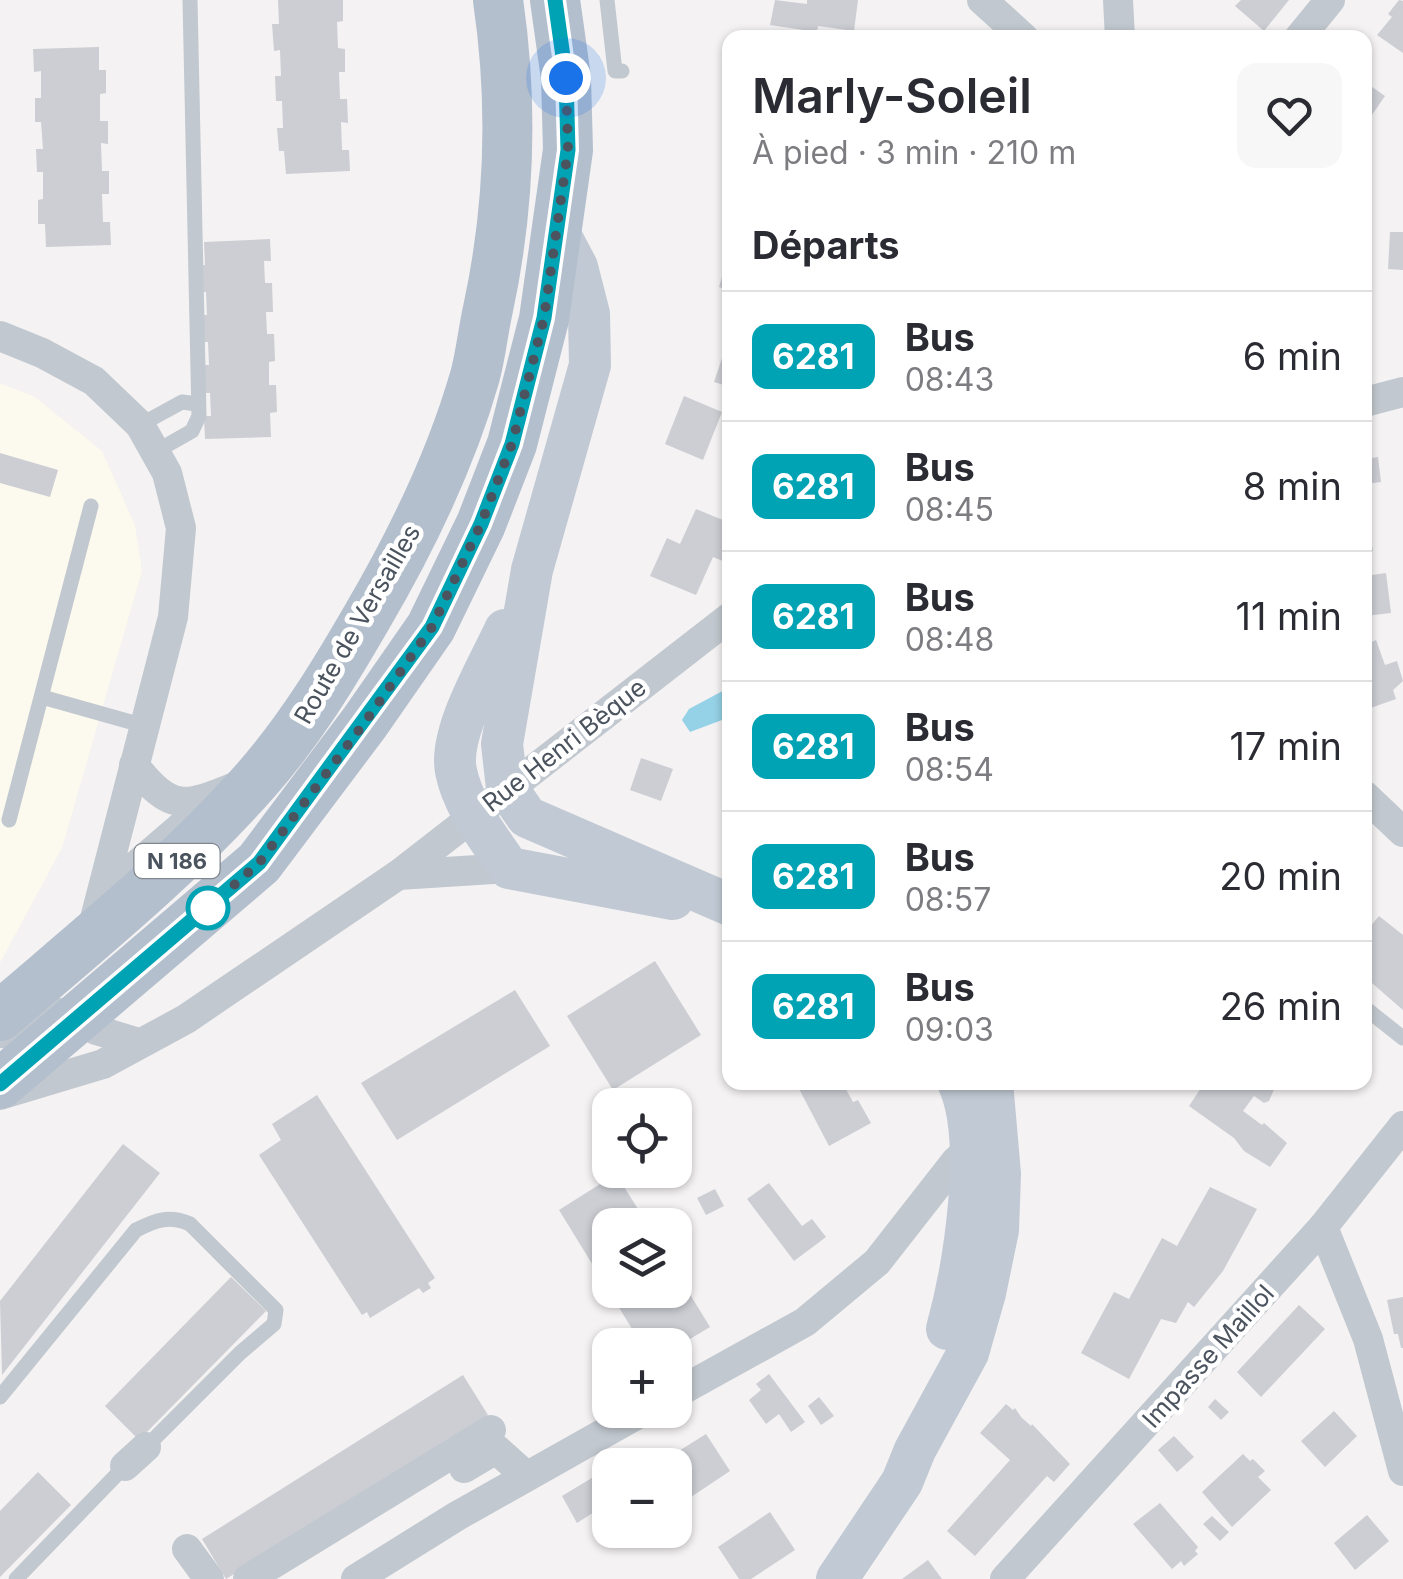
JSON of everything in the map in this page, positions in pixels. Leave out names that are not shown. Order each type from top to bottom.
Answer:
[{"type":"main road","name":"Route de Versailles","points":[[0,1016],[203,836],[258,777],[336,672],[399,563],[436,482],[475,375],[501,235],[509,118],[498,0]]},
{"type":"main road","name":"Route de Versailles","points":[[0,1084],[89,1022],[259,863],[432,627],[481,524],[512,444],[545,308],[568,150],[566,78],[555,0]]},
{"type":"main road","points":[[501,235],[545,308]]},
{"type":"street","points":[[982,0],[1015,30]]},
{"type":"street","points":[[1118,0],[1120,30]]},
{"type":"street","points":[[1306,30],[1330,0]]},
{"type":"street","points":[[558,231],[576,266],[589,314],[590,365],[532,570],[502,744],[507,788],[527,817],[722,903]]},
{"type":"street","points":[[545,308],[580,399]]},
{"type":"street","points":[[0,336],[94,381],[147,439],[167,473],[181,528],[173,617],[90,939]]},
{"type":"street","points":[[1372,400],[1403,392]]},
{"type":"street","points":[[509,868],[473,815],[456,770],[462,727],[532,570]]},
{"type":"street","name":"Rue Henri Bèque","points":[[0,1095],[103,1064],[186,1020],[398,875],[722,623]]},
{"type":"street","points":[[134,764],[154,790],[170,800],[198,802],[258,777]]},
{"type":"street","points":[[1372,803],[1403,832]]},
{"type":"street","points":[[398,875],[509,868],[722,906]]},
{"type":"street","points":[[0,1032],[14,1034],[58,1013],[140,1042]]},
{"type":"street","points":[[89,1022],[103,1064]]},
{"type":"street","points":[[935,1188],[972,1090]]},
{"type":"street","points":[[915,1450],[956,1294],[973,1090]]},
{"type":"street","points":[[974,1090],[1000,1204]]},
{"type":"street","name":"Impasse Maillol","points":[[1005,1579],[1203,1364],[1323,1227],[1403,1126]]},
{"type":"street","points":[[692,1385],[805,1322],[877,1262],[971,1148]]},
{"type":"street","points":[[837,1579],[902,1482],[915,1450],[968,1353],[985,1293],[1000,1204],[989,1155],[971,1148]]},
{"type":"street","points":[[1323,1227],[1368,1339],[1403,1471]]},
{"type":"street","points":[[356,1579],[613,1428]]},
{"type":"street","points":[[248,1579],[491,1430]]},
{"type":"street","points":[[383,1496],[397,1507],[496,1450],[526,1476]]},
{"type":"street","points":[[186,1549],[209,1579]]},
{"type":"lane","points":[[147,439],[192,431],[198,416],[190,0]]},
{"type":"lane","points":[[607,0],[615,70],[622,71]]},
{"type":"lane","points":[[147,439],[182,402],[197,404]]},
{"type":"lane","points":[[10,820],[91,506]]},
{"type":"lane","points":[[42,697],[144,726]]},
{"type":"lane","points":[[103,884],[198,802]]},
{"type":"lane","points":[[1372,1014],[1403,1038]]},
{"type":"lane","points":[[0,1396],[136,1230],[167,1218],[190,1224],[276,1310],[274,1324],[135,1456],[16,1579]]},
{"type":"shaded area","points":[[0,383],[35,397],[102,451],[135,525],[142,571],[62,848],[0,963]]},
{"type":"water","points":[[722,691],[722,720],[690,732],[682,720],[689,709]]},
{"type":"building","points":[[278,0],[343,0],[343,21],[337,22],[338,48],[345,49],[345,72],[339,72],[340,99],[347,99],[348,123],[341,122],[342,150],[349,150],[350,171],[286,174],[277,128],[283,128],[282,101],[276,101],[275,76],[281,76],[280,50],[274,51],[272,24],[279,24]]},
{"type":"building","points":[[775,0],[807,4],[807,0],[858,0],[854,30],[770,25]]},
{"type":"building","points":[[1241,0],[1289,0],[1265,30],[1235,6]]},
{"type":"building","points":[[1399,0],[1403,1],[1403,53],[1377,35],[1392,17],[1388,14]]},
{"type":"building","points":[[99,47],[99,70],[106,70],[106,93],[100,94],[100,121],[108,121],[108,144],[101,143],[102,171],[109,171],[109,194],[102,194],[103,222],[110,222],[111,245],[46,247],[45,224],[38,224],[38,200],[43,199],[43,172],[37,172],[36,149],[43,149],[41,122],[35,122],[35,98],[41,98],[41,71],[34,72],[33,49]]},
{"type":"building","points":[[1372,87],[1385,96],[1372,115]]},
{"type":"building","points":[[1390,232],[1403,232],[1403,270],[1388,269]]},
{"type":"building","points":[[270,239],[271,261],[264,261],[265,283],[272,283],[273,312],[266,312],[267,334],[274,334],[275,361],[269,362],[269,385],[276,385],[277,412],[270,413],[271,437],[205,439],[204,416],[211,416],[210,393],[203,393],[202,365],[209,365],[208,342],[202,342],[201,315],[207,315],[206,292],[200,292],[199,266],[205,265],[204,242]]},
{"type":"building","points":[[722,358],[722,384],[714,382]]},
{"type":"building","points":[[684,396],[722,412],[703,460],[665,444]]},
{"type":"building","points":[[0,453],[58,470],[50,497],[0,483]]},
{"type":"building","points":[[1378,457],[1381,482],[1372,483],[1372,458]]},
{"type":"building","points":[[696,509],[722,520],[722,561],[713,557],[696,595],[650,576],[667,538],[680,544]]},
{"type":"building","points":[[1386,573],[1391,613],[1372,615],[1372,575]]},
{"type":"building","points":[[1376,640],[1385,665],[1397,661],[1403,681],[1393,690],[1396,699],[1372,708],[1372,642]]},
{"type":"building","points":[[641,758],[673,769],[661,801],[630,790]]},
{"type":"building","points":[[1379,916],[1403,935],[1403,1010],[1372,983],[1372,924]]},
{"type":"building","points":[[655,961],[701,1035],[612,1088],[567,1016]]},
{"type":"building","points":[[515,990],[550,1046],[397,1140],[361,1083]]},
{"type":"building","points":[[800,1090],[846,1090],[853,1102],[858,1100],[871,1123],[829,1146]]},
{"type":"building","points":[[1200,1090],[1274,1090],[1269,1101],[1264,1103],[1254,1096],[1243,1111],[1287,1143],[1270,1167],[1189,1106]]},
{"type":"building","points":[[317,1095],[435,1278],[428,1283],[431,1288],[423,1293],[419,1288],[370,1318],[367,1312],[362,1315],[259,1155],[281,1140],[272,1124]]},
{"type":"building","points":[[123,1144],[160,1173],[2,1375],[0,1301]]},
{"type":"building","points":[[769,1183],[802,1226],[812,1219],[826,1237],[794,1261],[747,1199]]},
{"type":"building","points":[[1210,1187],[1257,1209],[1223,1271],[1194,1307],[1188,1302],[1176,1323],[1161,1319],[1129,1379],[1081,1353],[1114,1292],[1129,1299],[1162,1238],[1177,1246]]},
{"type":"building","points":[[594,1188],[625,1188],[637,1208],[592,1208],[592,1264],[559,1210]]},
{"type":"building","points":[[715,1189],[724,1206],[706,1215],[697,1198]]},
{"type":"building","points":[[231,1277],[266,1311],[139,1440],[105,1406]]},
{"type":"building","points":[[1403,1297],[1403,1348],[1401,1348],[1387,1300]]},
{"type":"building","points":[[692,1298],[710,1327],[692,1338],[692,1328],[632,1328],[619,1308],[692,1308]]},
{"type":"building","points":[[1299,1305],[1325,1329],[1261,1397],[1237,1372]]},
{"type":"building","points":[[769,1374],[805,1422],[791,1432],[779,1414],[766,1424],[749,1400],[761,1390],[756,1384]]},
{"type":"building","points":[[463,1375],[488,1415],[226,1579],[202,1539]]},
{"type":"building","points":[[819,1397],[834,1416],[821,1425],[808,1406]]},
{"type":"building","points":[[1215,1399],[1229,1412],[1221,1420],[1208,1407]]},
{"type":"building","points":[[1006,1404],[1015,1408],[1070,1464],[1054,1482],[1047,1476],[975,1556],[947,1531],[1010,1460],[980,1433]]},
{"type":"building","points":[[1334,1411],[1357,1436],[1325,1467],[1301,1441]]},
{"type":"building","points":[[706,1434],[730,1471],[692,1496],[692,1448],[684,1448]]},
{"type":"building","points":[[1174,1436],[1194,1457],[1177,1472],[1158,1450]]},
{"type":"building","points":[[1243,1454],[1265,1471],[1258,1477],[1271,1490],[1232,1527],[1202,1492]]},
{"type":"building","points":[[38,1472],[71,1505],[0,1577],[0,1511]]},
{"type":"building","points":[[592,1478],[592,1513],[577,1523],[562,1496]]},
{"type":"building","points":[[1160,1503],[1198,1547],[1198,1554],[1184,1566],[1181,1561],[1172,1569],[1133,1524]]},
{"type":"building","points":[[770,1512],[795,1550],[751,1579],[739,1579],[718,1547]]},
{"type":"building","points":[[1367,1515],[1389,1541],[1355,1570],[1334,1543]]},
{"type":"building","points":[[1212,1516],[1229,1532],[1220,1541],[1203,1524]]},
{"type":"building","points":[[928,1560],[942,1579],[902,1579]]},
{"type":"bus line","name":"6281","points":[[0,1084],[259,863],[432,627],[481,524],[512,444],[544,318],[568,150],[566,78],[555,0]]},
{"type":"route","points":[[208,908],[201,914],[259,863],[365,722],[432,627],[481,524],[512,444],[544,318],[568,150],[566,78]]}]
